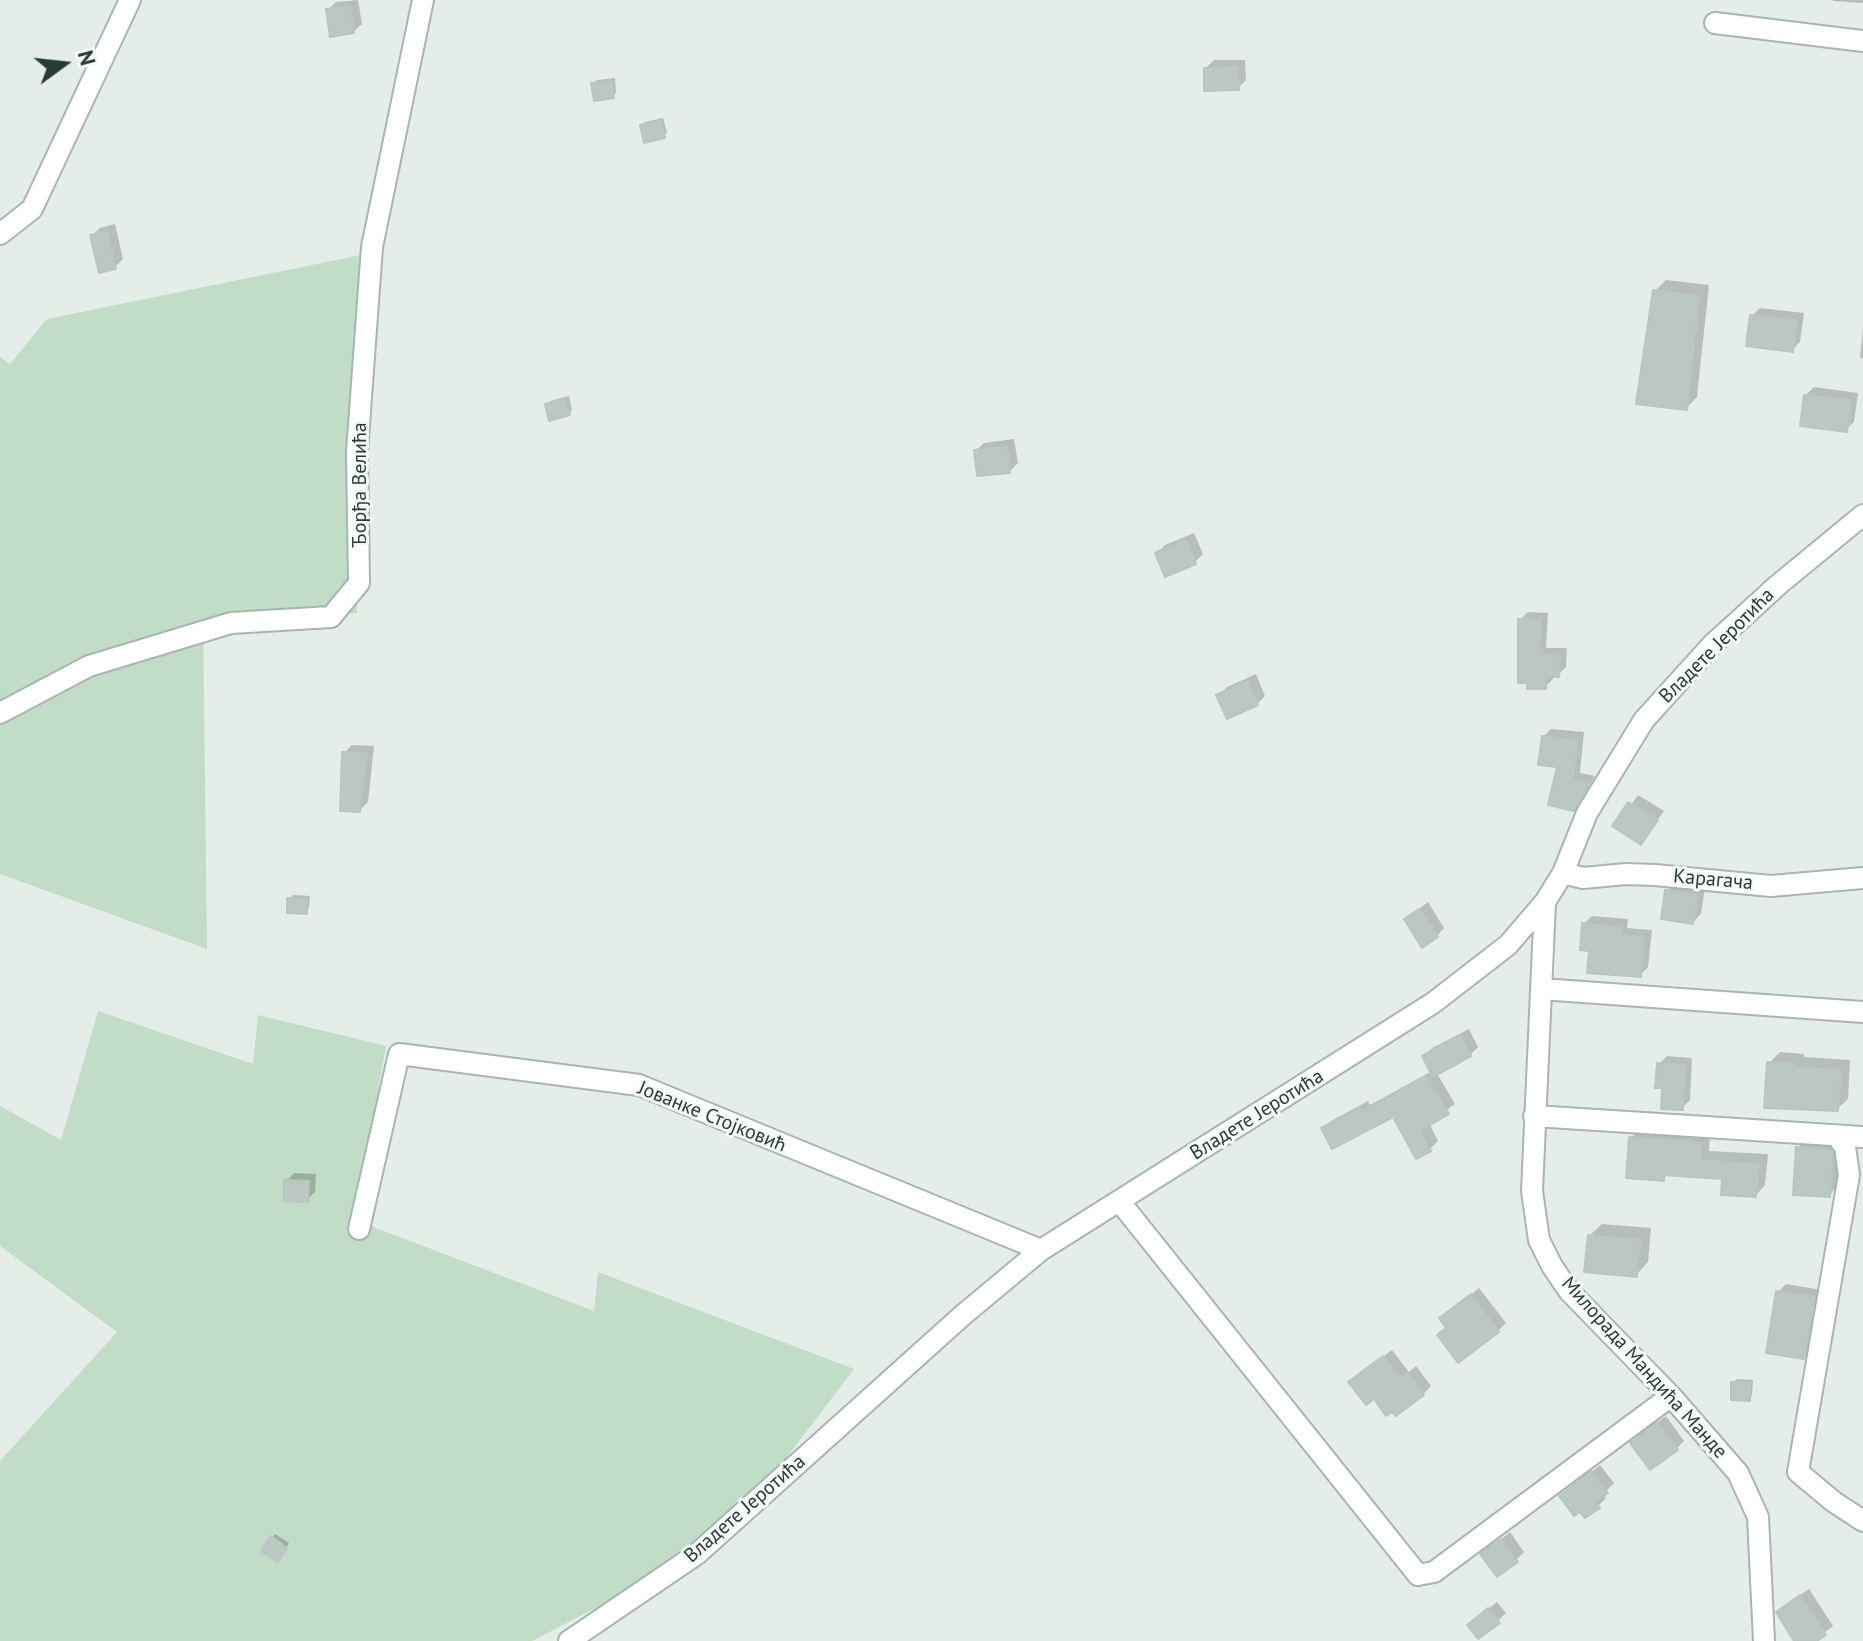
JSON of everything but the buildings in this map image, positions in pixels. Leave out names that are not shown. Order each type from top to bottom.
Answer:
[{"type":"street","points":[[0,234],[32,209],[130,0]]},
{"type":"street","name":"Ђорђа Велића","points":[[0,713],[89,666],[231,623],[331,617],[359,583],[357,452],[372,247],[423,0]]},
{"type":"street","points":[[1715,23],[1863,41]]},
{"type":"street","name":"Владете Јеротића","points":[[569,1641],[697,1554],[963,1315],[1041,1250],[1433,1003],[1508,945],[1545,902],[1563,873],[1587,813],[1644,720],[1712,645],[1778,585],[1863,515]]},
{"type":"street","name":"Карагача","points":[[1563,873],[1583,878],[1655,875],[1771,886],[1863,878]]},
{"type":"street","name":"Милорада Мандића Манде","points":[[1545,902],[1532,1191],[1539,1240],[1569,1291],[1671,1396],[1738,1473],[1758,1517],[1764,1641]]},
{"type":"street","points":[[1541,989],[1863,1012]]},
{"type":"street","name":"Јованке Стојковић","points":[[359,1229],[399,1054],[639,1085],[1041,1250]]},
{"type":"street","points":[[1534,1116],[1863,1137]]},
{"type":"street","points":[[1837,1136],[1845,1147],[1849,1175],[1798,1472],[1863,1521]]},
{"type":"street","points":[[1120,1202],[1418,1575],[1434,1572],[1671,1396]]},
{"type":"green space","points":[[366,254],[354,465],[357,613],[293,620],[203,619],[207,949],[0,874],[0,357],[10,364],[47,319]]},
{"type":"green space","points":[[98,1011],[253,1064],[258,1015],[386,1046],[355,1220],[594,1311],[598,1272],[854,1369],[755,1499],[611,1600],[532,1641],[0,1641],[0,1461],[117,1332],[0,1246],[0,1106],[61,1140]]}]
